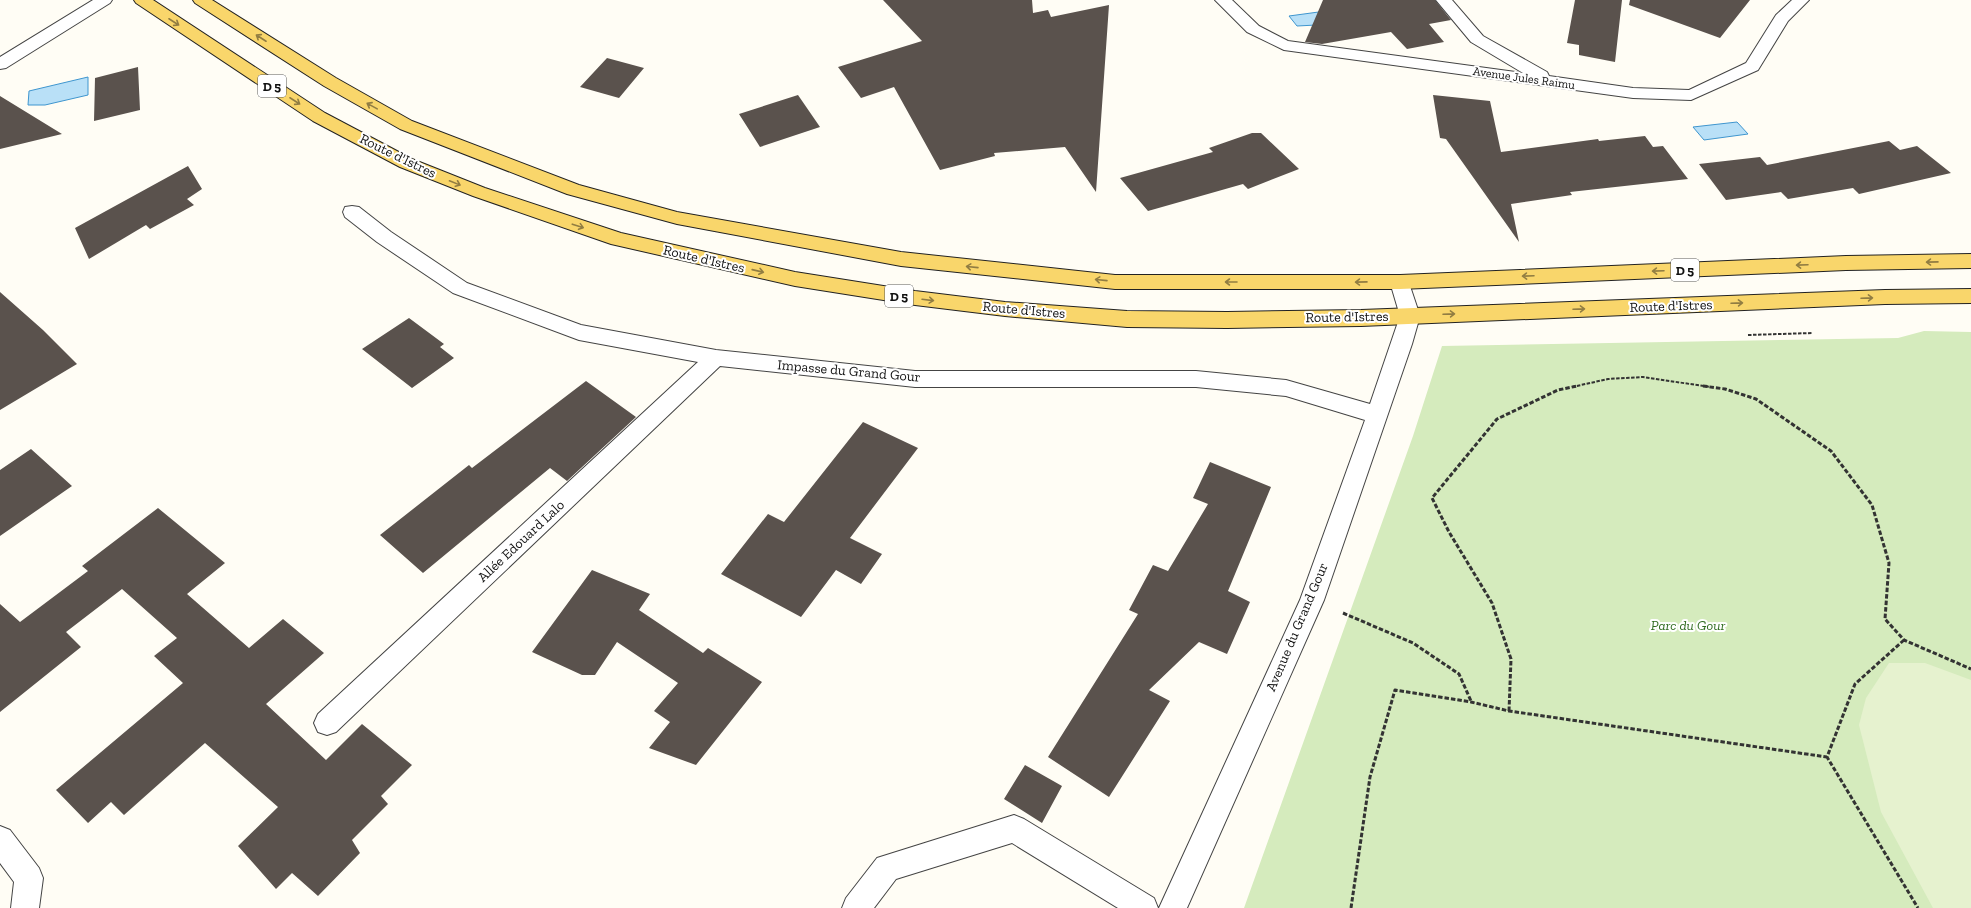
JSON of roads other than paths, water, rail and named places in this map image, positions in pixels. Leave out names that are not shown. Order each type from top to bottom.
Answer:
[{"type":"main road","name":"Route d'Istres","points":[[142,0],[319,117],[406,163],[478,192],[618,239],[795,279],[915,298],[1005,309],[1127,319],[1227,320],[1410,316],[1885,297],[1971,296]]},
{"type":"main road","name":"D 5","points":[[201,0],[330,82],[406,125],[573,190],[677,218],[901,259],[1115,282],[1400,282],[1846,263],[1971,261]]},
{"type":"street","points":[[0,64],[104,0]]},
{"type":"street","name":"Avenue Jules Raimu","points":[[1223,0],[1253,29],[1284,45],[1633,93],[1691,95],[1752,66],[1782,18],[1801,0]]},
{"type":"street","points":[[1444,0],[1477,39],[1550,82]]},
{"type":"street","name":"Impasse du Grand Gour","points":[[352,212],[384,237],[460,288],[580,332],[716,358],[915,379],[1196,379],[1286,388],[1377,415]]},
{"type":"street","points":[[1400,282],[1410,316]]},
{"type":"street","name":"Avenue du Grand Gour","points":[[1173,908],[1312,600],[1402,344],[1410,316]]},
{"type":"street","name":"Allée Edouard Lalo","points":[[327,723],[716,358]]},
{"type":"street","points":[[856,908],[887,868],[1014,829],[1144,908]]},
{"type":"street","points":[[0,840],[29,878],[25,908]]},
{"type":"water","points":[[1326,11],[1336,24],[1297,26],[1289,16]]},
{"type":"water","points":[[88,77],[88,95],[45,105],[28,105],[29,91]]},
{"type":"water","points":[[1737,122],[1748,134],[1704,140],[1693,127]]},
{"type":"park label","name":"Parc du Gour","points":[[1688,625]]}]
